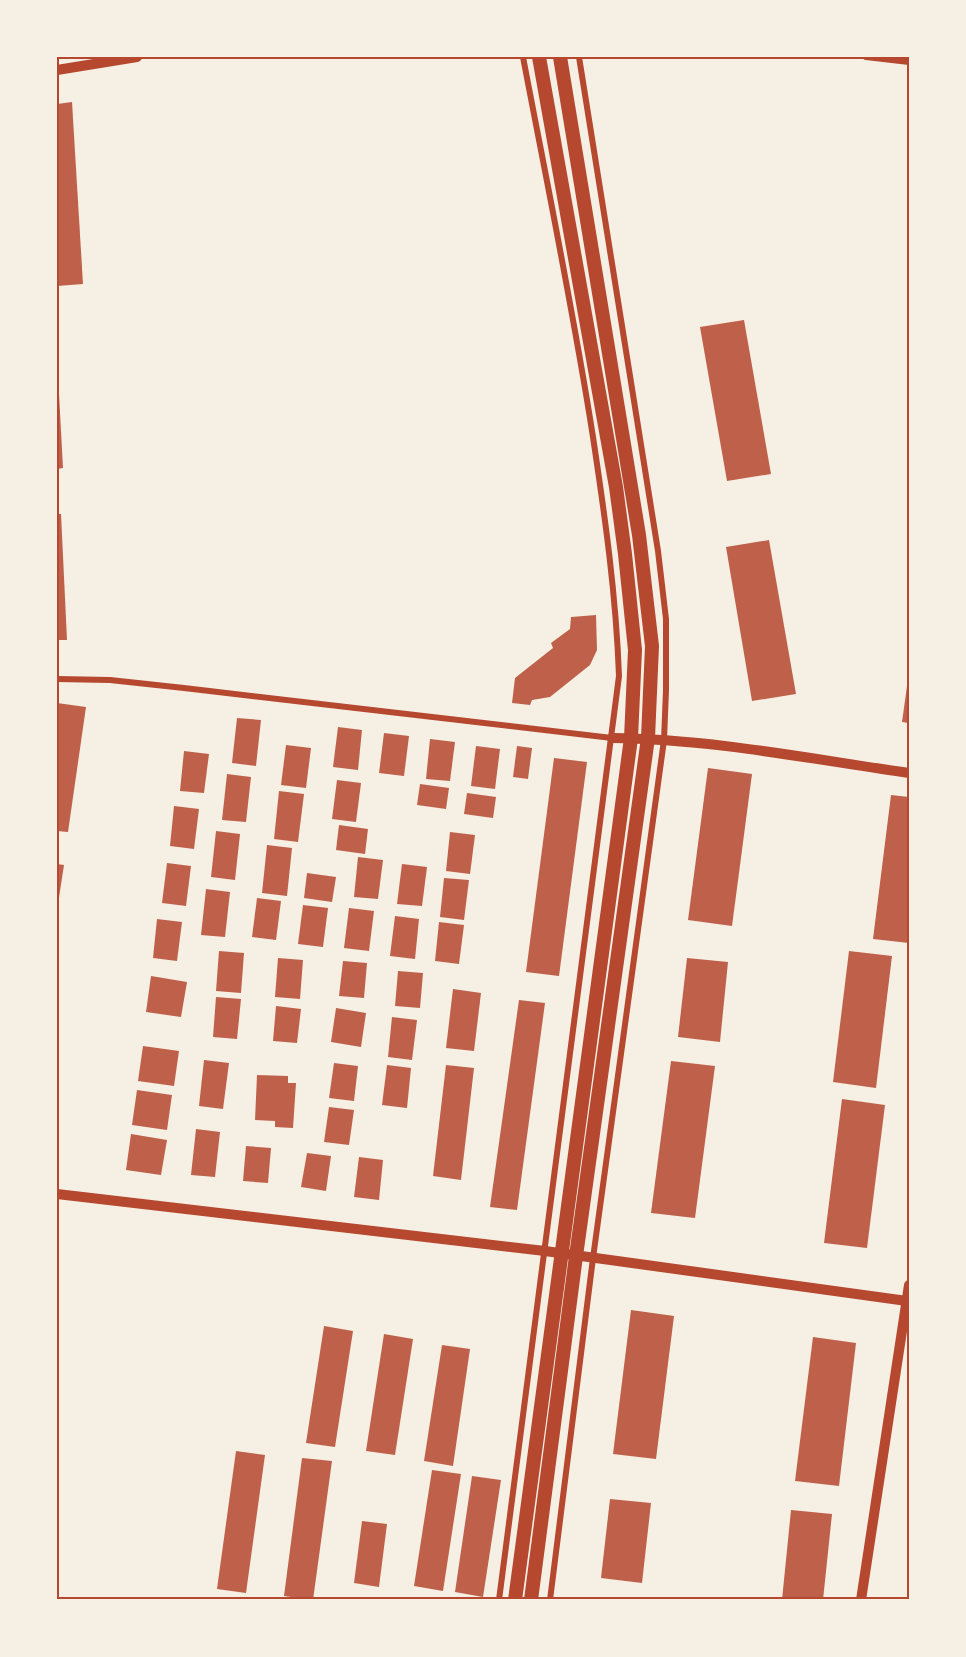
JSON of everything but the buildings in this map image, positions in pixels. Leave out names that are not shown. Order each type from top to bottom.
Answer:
[{"type":"main road","points":[[515,1600],[631,738],[635,650],[627,564],[615,487],[539,57]]},
{"type":"main road","points":[[531,1600],[648,738],[652,646],[639,535],[560,57]]},
{"type":"street","points":[[57,70],[137,57]]},
{"type":"street","points":[[499,1600],[619,676],[616,610],[607,527],[580,358],[523,57]]},
{"type":"street","points":[[550,1600],[593,1258],[664,740],[666,690],[666,619],[658,551],[579,57]]},
{"type":"street","points":[[866,57],[909,62]]},
{"type":"street","points":[[57,678],[110,680],[612,738],[648,738],[909,773]]},
{"type":"street","points":[[57,1194],[545,1251],[907,1301]]},
{"type":"street","points":[[861,1600],[909,1285]]}]
